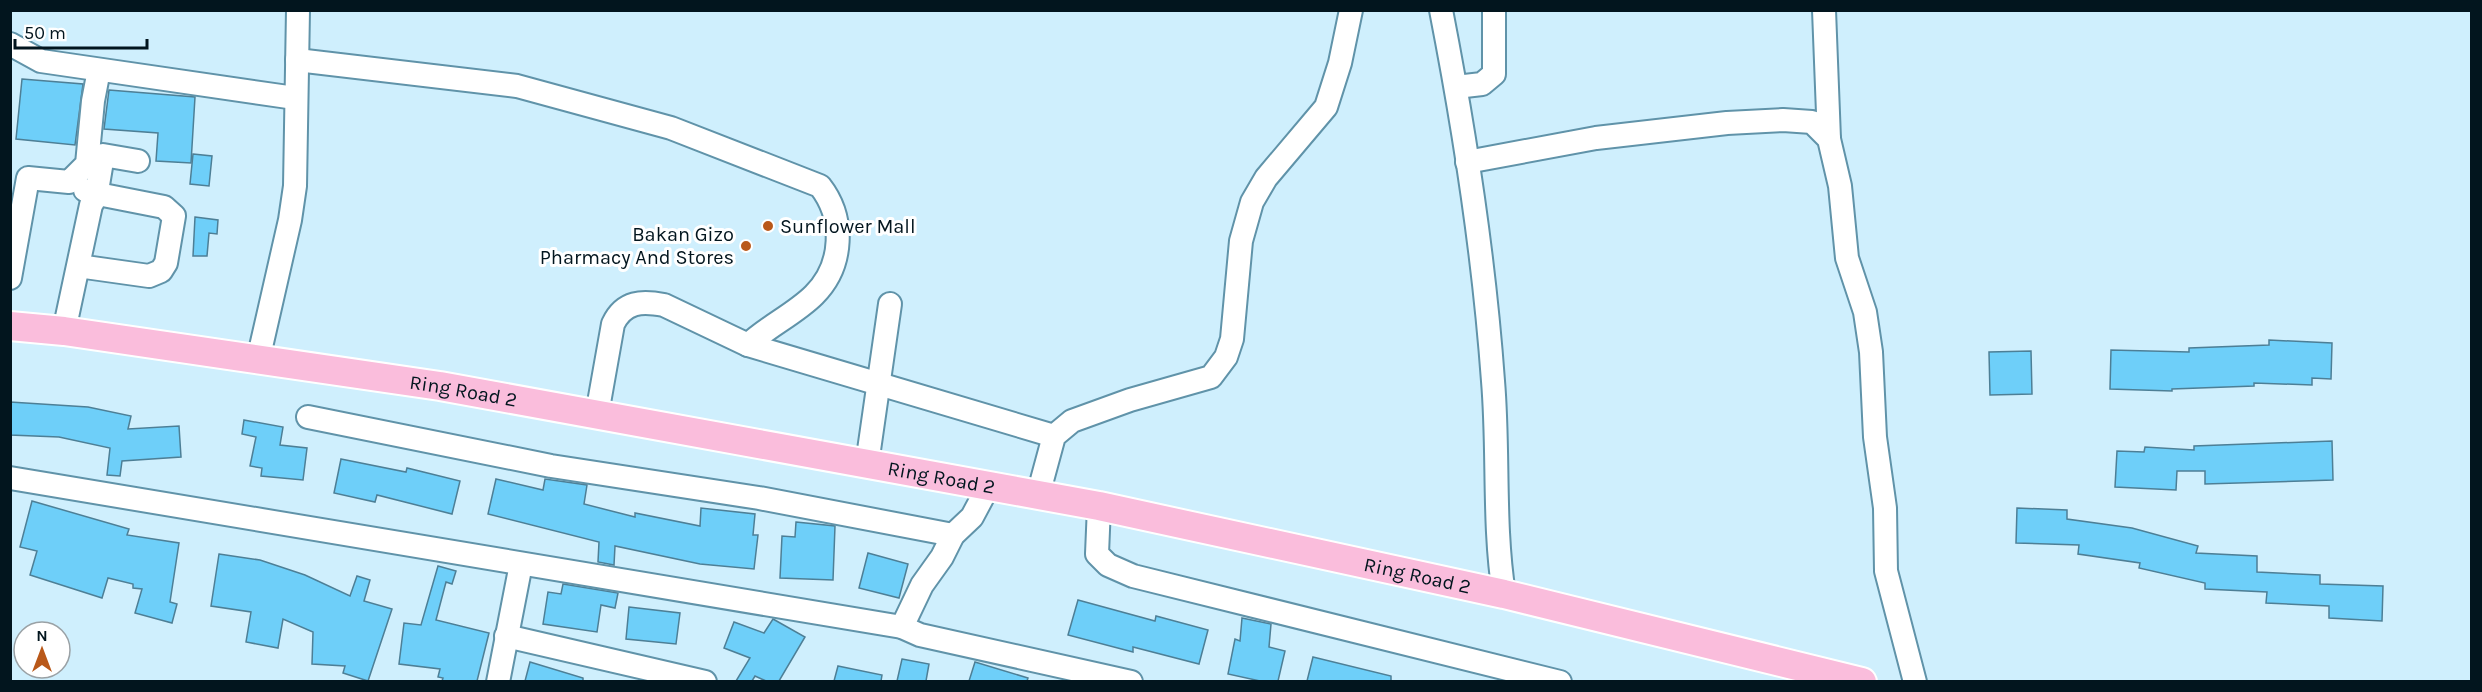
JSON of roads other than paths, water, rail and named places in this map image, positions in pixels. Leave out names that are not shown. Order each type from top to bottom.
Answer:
[{"type":"main road","name":"Ring Road 2","points":[[10,326],[64,331],[440,386],[1099,506],[1504,594],[1862,681]]},
{"type":"street","points":[[258,360],[290,220],[295,186],[298,10]]},
{"type":"street","points":[[1038,495],[1054,436],[1072,420],[1130,400],[1211,377],[1226,357],[1232,339],[1241,241],[1252,202],[1266,178],[1326,107],[1340,63],[1351,10]]},
{"type":"street","points":[[1441,10],[1456,87],[1489,323],[1498,440],[1498,560],[1504,594]]},
{"type":"street","points":[[1456,87],[1482,84],[1494,74],[1494,10]]},
{"type":"street","points":[[1824,10],[1829,139],[1840,186],[1846,258],[1865,312],[1875,437],[1885,508],[1886,571],[1915,681]]},
{"type":"street","points":[[10,44],[41,61],[295,98]]},
{"type":"street","points":[[297,60],[518,86],[671,128],[820,186],[832,207],[840,243],[827,276],[814,295],[763,331],[748,345]]},
{"type":"street","points":[[10,278],[28,178],[31,176],[69,182],[87,164],[93,101],[99,70]]},
{"type":"street","points":[[1467,162],[1596,138],[1727,123],[1783,120],[1812,122],[1829,139]]},
{"type":"street","points":[[64,331],[91,205],[96,197],[103,155],[138,161]]},
{"type":"street","points":[[72,180],[96,197]]},
{"type":"street","points":[[78,266],[149,276],[161,271],[166,263],[175,222],[170,211],[164,207],[103,195],[96,197]]},
{"type":"street","points":[[597,414],[613,324],[618,314],[637,302],[664,305],[748,345],[1054,436]]},
{"type":"street","points":[[867,464],[890,304]]},
{"type":"street","points":[[308,417],[551,466],[759,498],[952,535]]},
{"type":"street","points":[[10,478],[902,627],[920,634],[1131,681]]},
{"type":"street","points":[[902,627],[922,585],[942,557],[952,535],[972,517],[988,487]]},
{"type":"street","points":[[1099,506],[1097,554],[1108,565],[1133,576],[1560,681]]},
{"type":"street","points":[[498,681],[521,564]]},
{"type":"street","points":[[506,636],[705,681]]},
{"type":"place","name":"Sunflower Mall","points":[[768,226]]},
{"type":"place","name":"Bakan Gizo Pharmacy And Stores","points":[[746,246]]}]
